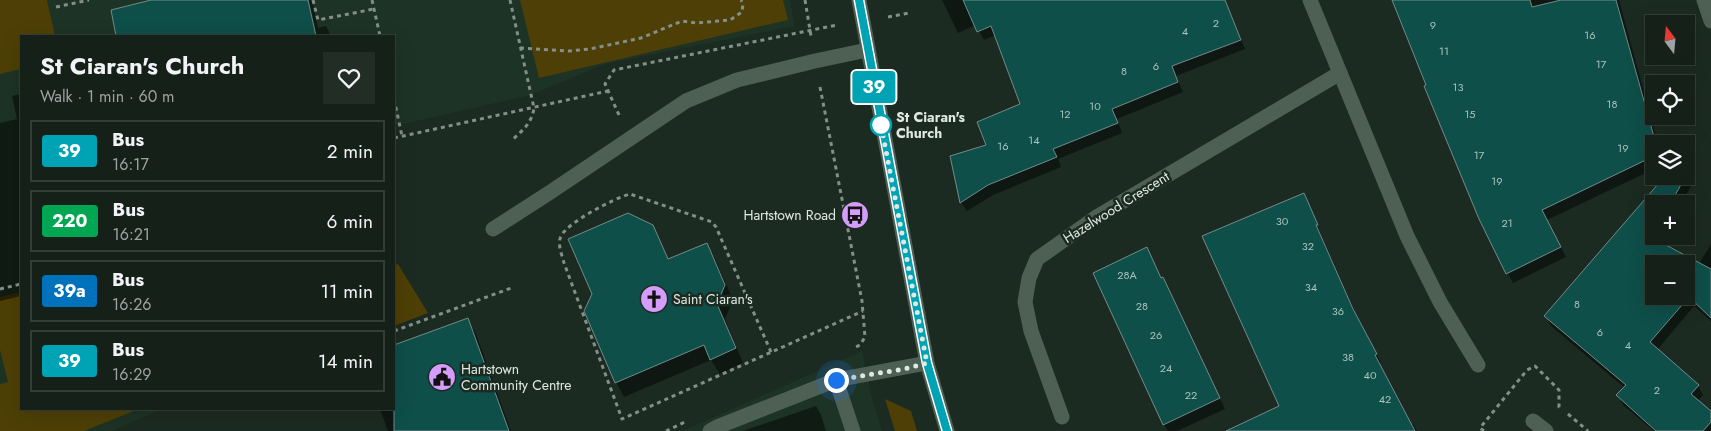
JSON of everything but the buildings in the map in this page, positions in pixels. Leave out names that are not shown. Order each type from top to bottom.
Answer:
[{"type":"street","points":[[859,0],[927,363],[948,431]]},
{"type":"street","points":[[1310,0],[1406,236],[1440,302],[1478,365]]},
{"type":"street","points":[[1704,0],[1711,21]]},
{"type":"street","points":[[492,228],[549,194],[686,100],[737,80],[868,50]]},
{"type":"street","name":"Hazelwood Crescent","points":[[1062,416],[1031,331],[1025,302],[1028,278],[1038,259],[1095,218],[1340,73]]},
{"type":"street","points":[[710,431],[836,380],[904,369],[927,363]]},
{"type":"street","points":[[836,380],[853,431]]},
{"type":"street","points":[[1532,420],[1546,431]]},
{"type":"path","points":[[56,7],[90,0]]},
{"type":"path","points":[[313,0],[318,20],[374,9]]},
{"type":"path","points":[[372,0],[380,35]]},
{"type":"path","points":[[510,0],[534,108],[533,116],[528,126],[511,141]]},
{"type":"path","points":[[520,48],[569,51],[590,49],[641,38],[682,21],[696,23],[730,20],[742,12],[742,0]]},
{"type":"path","points":[[805,0],[815,61],[862,301],[865,337],[860,345],[852,349]]},
{"type":"path","points":[[395,138],[608,91]]},
{"type":"path","points":[[395,104],[402,136]]},
{"type":"path","points":[[771,352],[716,226],[712,222],[630,194],[571,224],[561,236],[559,245],[564,263],[622,418],[771,352],[863,311]]},
{"type":"path","points":[[0,288],[20,284]]},
{"type":"path","points":[[395,331],[514,287]]},
{"type":"path","points":[[666,431],[693,419]]},
{"type":"shaded area","points":[[0,0],[790,0],[794,26],[605,64],[531,95],[395,126],[395,35],[20,35],[20,410],[160,410],[112,431],[0,431]]},
{"type":"shaded area","points":[[0,0],[47,0],[55,35],[20,35],[20,69],[0,74]]},
{"type":"shaded area","points":[[520,0],[783,0],[788,20],[539,78]]},
{"type":"shaded area","points":[[398,264],[428,313],[395,326],[395,265]]},
{"type":"shaded area","points":[[20,292],[20,410],[136,410],[84,431],[0,431],[0,384],[8,382],[0,350],[0,297]]},
{"type":"shaded area","points":[[862,351],[872,398],[882,431],[683,431]]},
{"type":"shaded area","points":[[885,399],[911,411],[917,431],[895,431]]},
{"type":"bus line","name":"39","points":[[859,0],[927,363],[947,431]]},
{"type":"place","name":"St Ciaran's Church","points":[[881,125]]},
{"type":"place","name":"Hartstown Road","points":[[855,215]]},
{"type":"place","name":"Saint Ciaran's","points":[[654,299]]},
{"type":"place","name":"Hartstown Community Centre","points":[[442,377]]},
{"type":"route","points":[[836,380],[904,369],[927,363],[881,125]]}]
